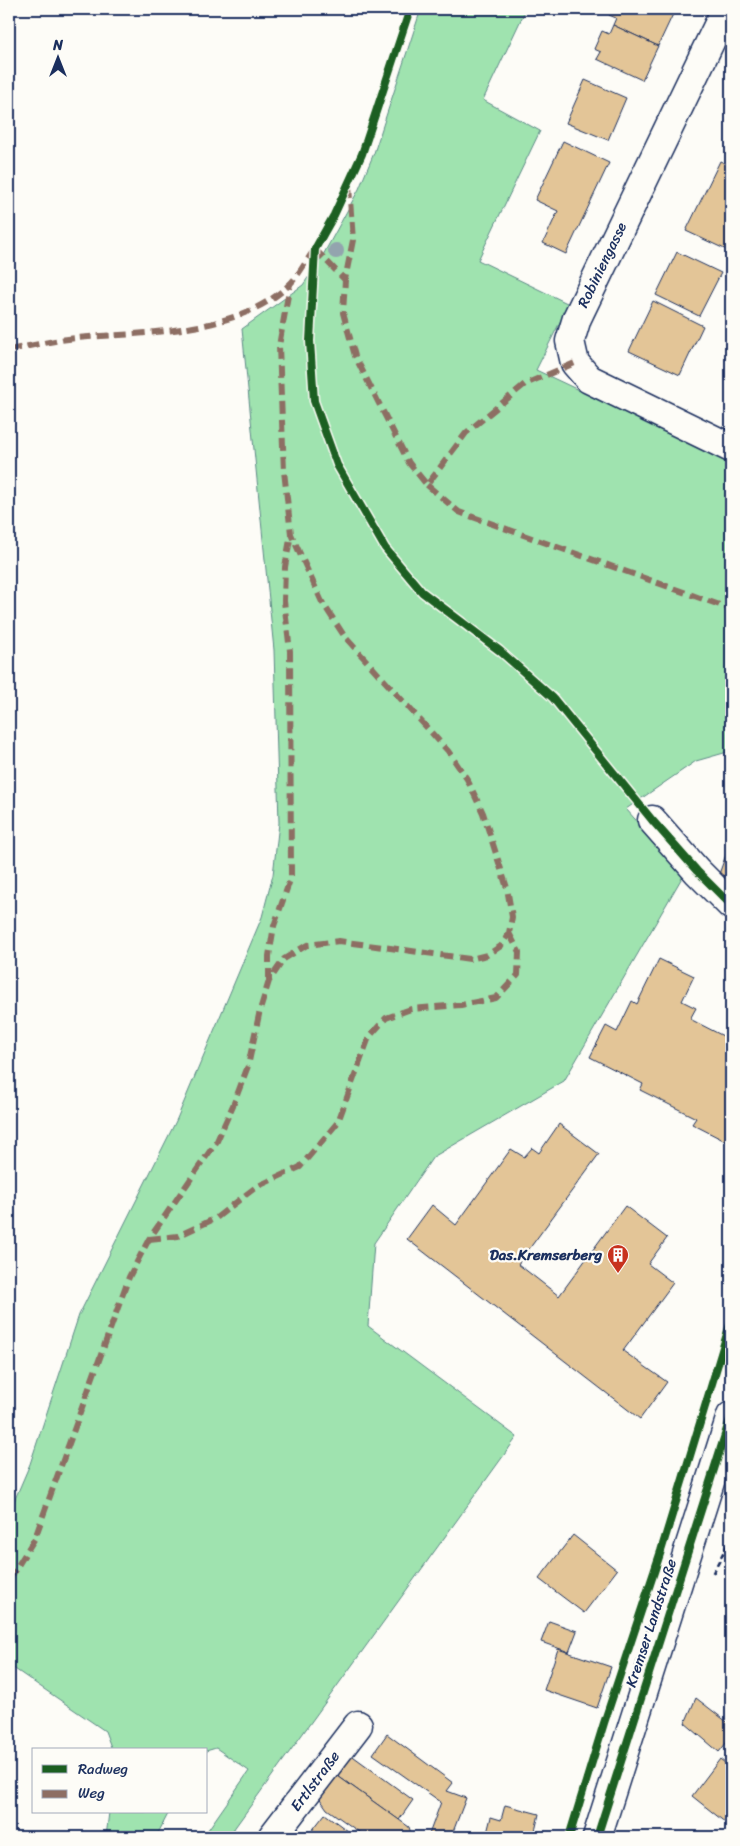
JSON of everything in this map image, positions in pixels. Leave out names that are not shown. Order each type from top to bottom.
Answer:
[{"type":"street","name":"Robiniengasse","points":[[726,9],[577,318],[570,341],[575,363],[589,379],[731,448]]},
{"type":"street","points":[[652,820],[697,871],[731,905]]},
{"type":"street","name":"Kremser Landstraße","points":[[597,1837],[731,1416]]},
{"type":"street","name":"Ertlstraße","points":[[272,1837],[358,1725]]},
{"type":"green space","points":[[421,9],[526,9],[483,100],[540,131],[478,260],[569,304],[536,370],[731,462],[731,751],[696,761],[626,809],[684,874],[564,1081],[433,1157],[374,1243],[368,1326],[517,1437],[228,1837],[203,1837],[249,1771],[216,1748],[208,1750],[208,1748],[111,1748],[105,1731],[9,1665],[9,1513],[30,1464],[79,1315],[176,1121],[262,917],[273,875],[279,823],[274,650],[242,329],[303,285],[322,257],[359,189],[374,153]]},
{"type":"green space","points":[[109,1814],[168,1814],[156,1837],[106,1837]]},
{"type":"building","points":[[611,9],[666,9],[674,12],[658,46],[613,25],[616,18],[609,15]]},
{"type":"building","points":[[613,25],[658,46],[642,80],[597,59],[601,52],[594,49],[602,31],[609,34]]},
{"type":"building","points":[[585,80],[626,98],[608,140],[566,123]]},
{"type":"building","points":[[563,141],[609,163],[566,254],[543,243],[558,211],[535,200]]},
{"type":"building","points":[[720,161],[731,166],[731,252],[686,231]]},
{"type":"building","points":[[677,252],[721,273],[699,316],[656,295]]},
{"type":"building","points":[[653,301],[703,326],[680,375],[629,351]]},
{"type":"building","points":[[731,841],[731,878],[719,874]]},
{"type":"building","points":[[659,959],[694,976],[682,1001],[696,1008],[690,1019],[731,1040],[731,1049],[728,1055],[731,1056],[731,1144],[692,1124],[696,1118],[640,1090],[643,1084],[590,1057],[606,1026],[617,1032],[632,1001],[637,1004]]},
{"type":"building","name":"Das.Kremserberg","points":[[559,1124],[599,1154],[518,1264],[559,1296],[625,1206],[667,1238],[648,1264],[673,1283],[623,1351],[667,1382],[640,1419],[407,1239],[432,1205],[456,1225],[511,1149],[524,1157],[532,1148],[539,1153]]},
{"type":"building","points":[[573,1535],[617,1570],[584,1613],[539,1579]]},
{"type":"building","points":[[549,1621],[577,1631],[569,1652],[541,1642]]},
{"type":"building","points":[[558,1649],[611,1667],[597,1708],[544,1690]]},
{"type":"building","points":[[696,1698],[731,1725],[731,1737],[719,1752],[685,1723]]},
{"type":"building","points":[[387,1734],[453,1783],[447,1791],[466,1798],[451,1837],[428,1837],[441,1802],[373,1754]]},
{"type":"building","points":[[350,1754],[413,1800],[399,1820],[335,1774]]},
{"type":"building","points":[[720,1759],[731,1768],[731,1827],[692,1796]]},
{"type":"building","points":[[335,1774],[409,1827],[412,1837],[366,1837],[327,1809],[318,1796]]},
{"type":"building","points":[[505,1805],[539,1814],[535,1831],[545,1834],[544,1837],[486,1837],[491,1817],[501,1820]]},
{"type":"building","points":[[325,1814],[356,1837],[307,1837]]},
{"type":"marked path","points":[[349,186],[353,240],[345,280],[343,313],[355,356],[409,463],[427,485],[466,433],[525,384],[575,363]]},
{"type":"marked path","points":[[315,249],[345,280]]},
{"type":"marked path","points":[[9,350],[68,339],[160,332],[217,322],[244,313],[269,301],[290,284],[314,250]]},
{"type":"marked path","points":[[9,1580],[35,1538],[129,1277],[149,1239],[217,1141],[248,1066],[260,1010],[269,981],[284,959],[307,945],[339,941],[470,959],[487,955],[501,946],[509,933],[512,917],[507,888],[483,813],[467,779],[448,751],[345,637],[322,602],[291,534],[284,471],[279,346],[290,284]]},
{"type":"marked path","points":[[427,485],[459,512],[731,609]]},
{"type":"marked path","points":[[269,981],[269,956],[274,926],[291,877],[290,651],[284,601],[285,567],[291,534]]},
{"type":"marked path","points":[[149,1239],[178,1236],[216,1218],[256,1187],[300,1167],[338,1122],[369,1037],[386,1018],[411,1009],[461,1005],[496,998],[518,975],[519,952],[509,933]]},
{"type":"cycle path","points":[[410,9],[362,154],[334,215],[315,249],[310,341],[314,401],[337,465],[385,548],[422,592],[500,651],[553,698],[652,820],[697,871],[731,905]]},
{"type":"cycle path","points":[[569,1837],[604,1723],[661,1551],[731,1321]]},
{"type":"cycle path","points":[[597,1837],[731,1416]]},
{"type":"place","name":"Das.Kremserberg","points":[[618,1274]]}]
